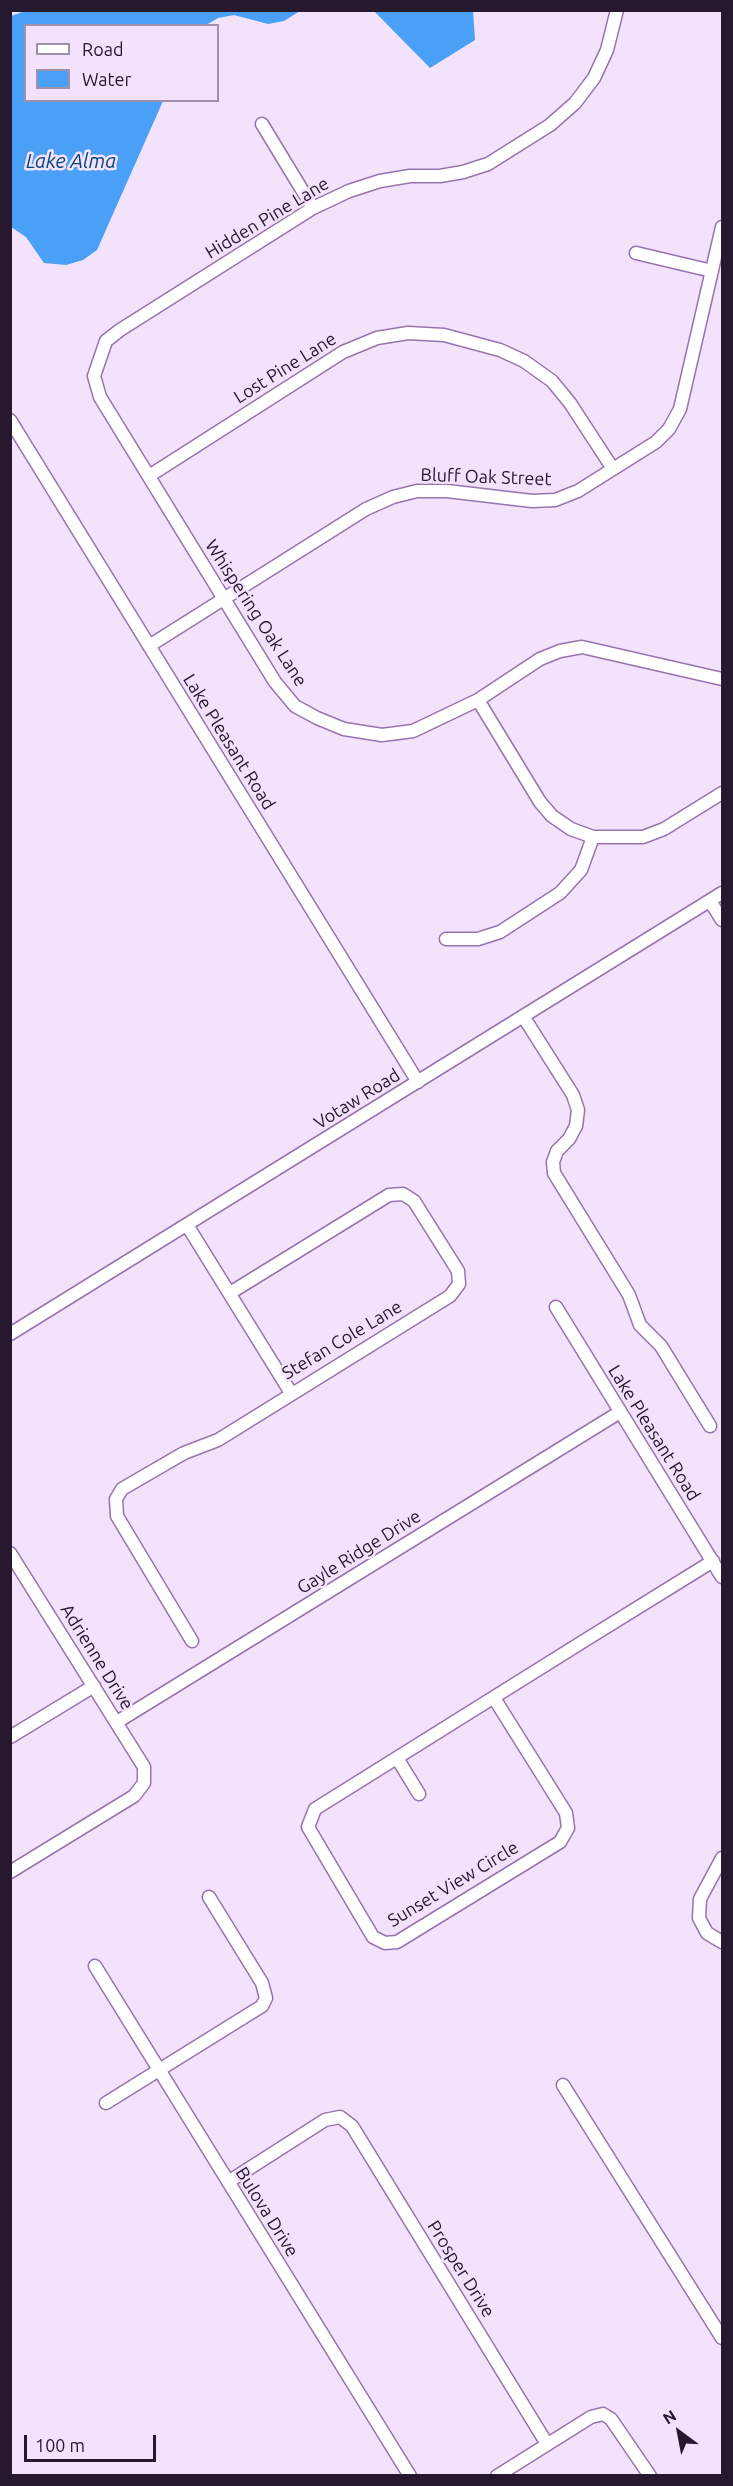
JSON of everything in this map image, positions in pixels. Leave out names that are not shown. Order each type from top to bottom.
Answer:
[{"type":"street","name":"Hidden Pine Lane","points":[[98,359],[106,340],[120,330],[313,208],[349,191],[380,181],[463,172],[488,164],[550,125],[574,103],[594,78],[607,50],[617,10]]},
{"type":"street","points":[[262,124],[313,208]]},
{"type":"street","name":"Bluff Oak Street","points":[[149,646],[366,509],[393,497],[417,491],[447,491],[531,501],[555,500],[579,491],[656,442],[669,429],[680,409],[723,227]]},
{"type":"street","points":[[636,253],[712,271]]},
{"type":"street","name":"Lost Pine Lane","points":[[149,476],[343,352],[377,338],[408,333],[444,335],[500,350],[524,361],[552,381],[570,403],[613,469]]},
{"type":"street","name":"Whispering Oak Lane","points":[[98,359],[94,376],[100,397],[275,682],[295,706],[344,729],[382,735],[413,731],[478,700],[540,659],[560,651],[582,647],[723,679]]},
{"type":"street","name":"Lake Pleasant Road","points":[[10,420],[418,1082]]},
{"type":"street","points":[[478,700],[540,802],[552,816],[571,829],[593,837],[643,837],[664,829],[723,793]]},
{"type":"street","points":[[446,939],[478,939],[500,932],[560,893],[581,870],[593,837]]},
{"type":"street","name":"Votaw Road","points":[[10,1334],[723,893]]},
{"type":"street","points":[[710,901],[723,920]]},
{"type":"street","points":[[523,1016],[573,1095],[578,1110],[576,1126],[569,1139],[557,1152],[553,1162],[554,1173],[629,1295],[640,1325],[661,1346],[710,1426]]},
{"type":"street","name":"Stefan Cole Lane","points":[[192,1641],[117,1516],[116,1499],[122,1490],[184,1453],[218,1440],[450,1296],[459,1284],[458,1271],[414,1201],[403,1194],[389,1195],[230,1293]]},
{"type":"street","points":[[187,1225],[291,1393]]},
{"type":"street","name":"Lake Pleasant Road","points":[[556,1307],[723,1577]]},
{"type":"street","name":"Gayle Ridge Drive","points":[[117,1722],[620,1412]]},
{"type":"street","name":"Adrienne Drive","points":[[10,1554],[144,1767],[144,1783],[134,1796],[10,1872]]},
{"type":"street","name":"Sunset View Circle","points":[[494,1698],[566,1813],[568,1828],[560,1842],[397,1942],[385,1943],[373,1937],[308,1827],[310,1816],[315,1809],[713,1561]]},
{"type":"street","points":[[10,1737],[94,1686]]},
{"type":"street","points":[[397,1758],[419,1794]]},
{"type":"street","points":[[723,1858],[700,1899],[699,1918],[707,1933],[723,1942]]},
{"type":"street","points":[[106,2103],[262,2006],[266,1998],[262,1983],[209,1898]]},
{"type":"street","name":"Bulova Drive","points":[[95,1966],[410,2475]]},
{"type":"street","points":[[563,2085],[723,2338]]},
{"type":"street","name":"Prosper Drive","points":[[228,2182],[325,2120],[340,2116],[352,2126],[547,2444]]},
{"type":"street","points":[[497,2475],[591,2417],[603,2414],[611,2419],[650,2475]]},
{"type":"water","name":"Lake Alma","points":[[28,10],[300,10],[284,21],[268,24],[234,15],[218,18],[208,24],[24,24],[24,102],[163,102],[97,250],[83,260],[66,265],[44,263],[26,237],[11,227],[11,16]]},
{"type":"water","points":[[374,11],[473,11],[475,40],[430,68]]}]
